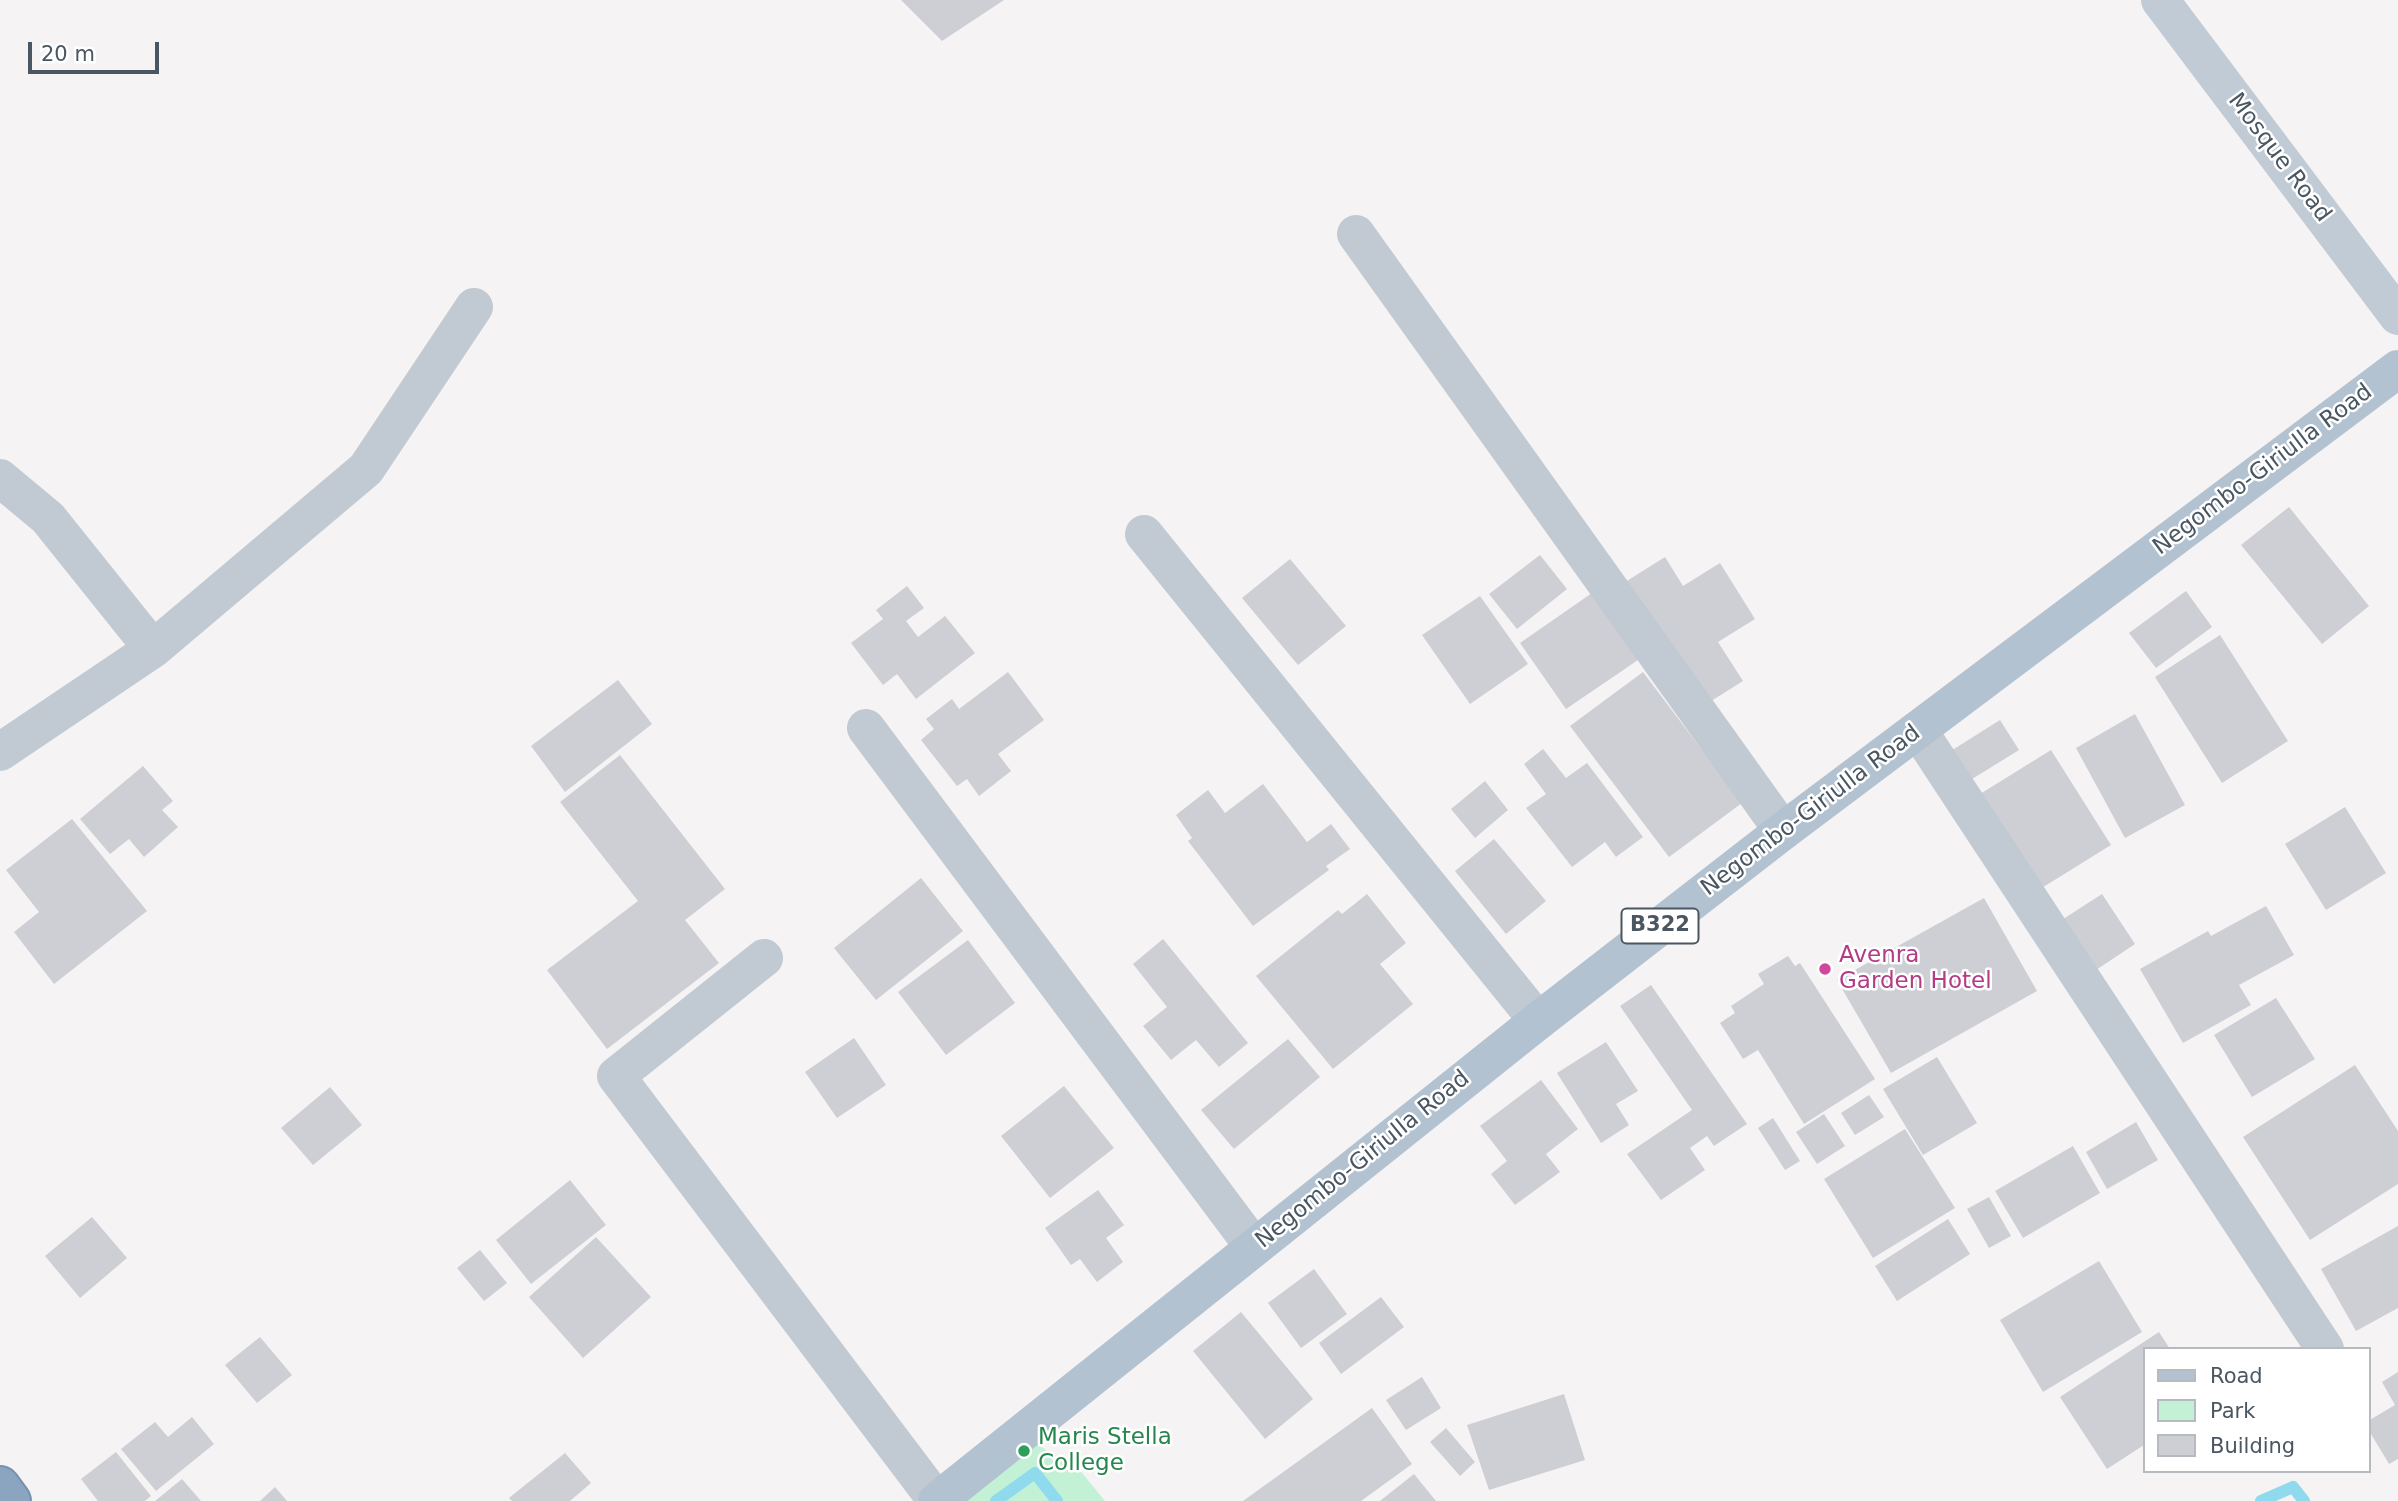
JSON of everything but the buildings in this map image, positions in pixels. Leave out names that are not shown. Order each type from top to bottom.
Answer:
[{"type":"highway","points":[[0,1486],[12,1501]]},
{"type":"main road","name":"Negombo-Giriulla Road","points":[[937,1501],[1538,1021],[1783,831],[2398,369]]},
{"type":"street","name":"Mosque Road","points":[[2160,0],[2398,316]]},
{"type":"street","points":[[1356,234],[1783,831]]},
{"type":"street","points":[[0,752],[153,649],[366,469],[474,307]]},
{"type":"street","points":[[0,478],[48,518],[153,649]]},
{"type":"street","points":[[1144,534],[1538,1021]]},
{"type":"street","points":[[866,729],[1254,1247]]},
{"type":"street","points":[[1917,730],[2324,1347]]},
{"type":"street","points":[[764,958],[616,1076],[937,1501]]},
{"type":"green space","name":"Maris Stella College","points":[[1019,1434],[1078,1468],[1105,1501],[937,1501]]},
{"type":"waterway","points":[[996,1501],[1035,1473],[1057,1501]]},
{"type":"waterway","points":[[2261,1501],[2293,1487],[2304,1501]]},
{"type":"place","name":"Avenra Garden Hotel","points":[[1825,969]]},
{"type":"place","name":"Maris Stella College","points":[[1024,1451]]}]
